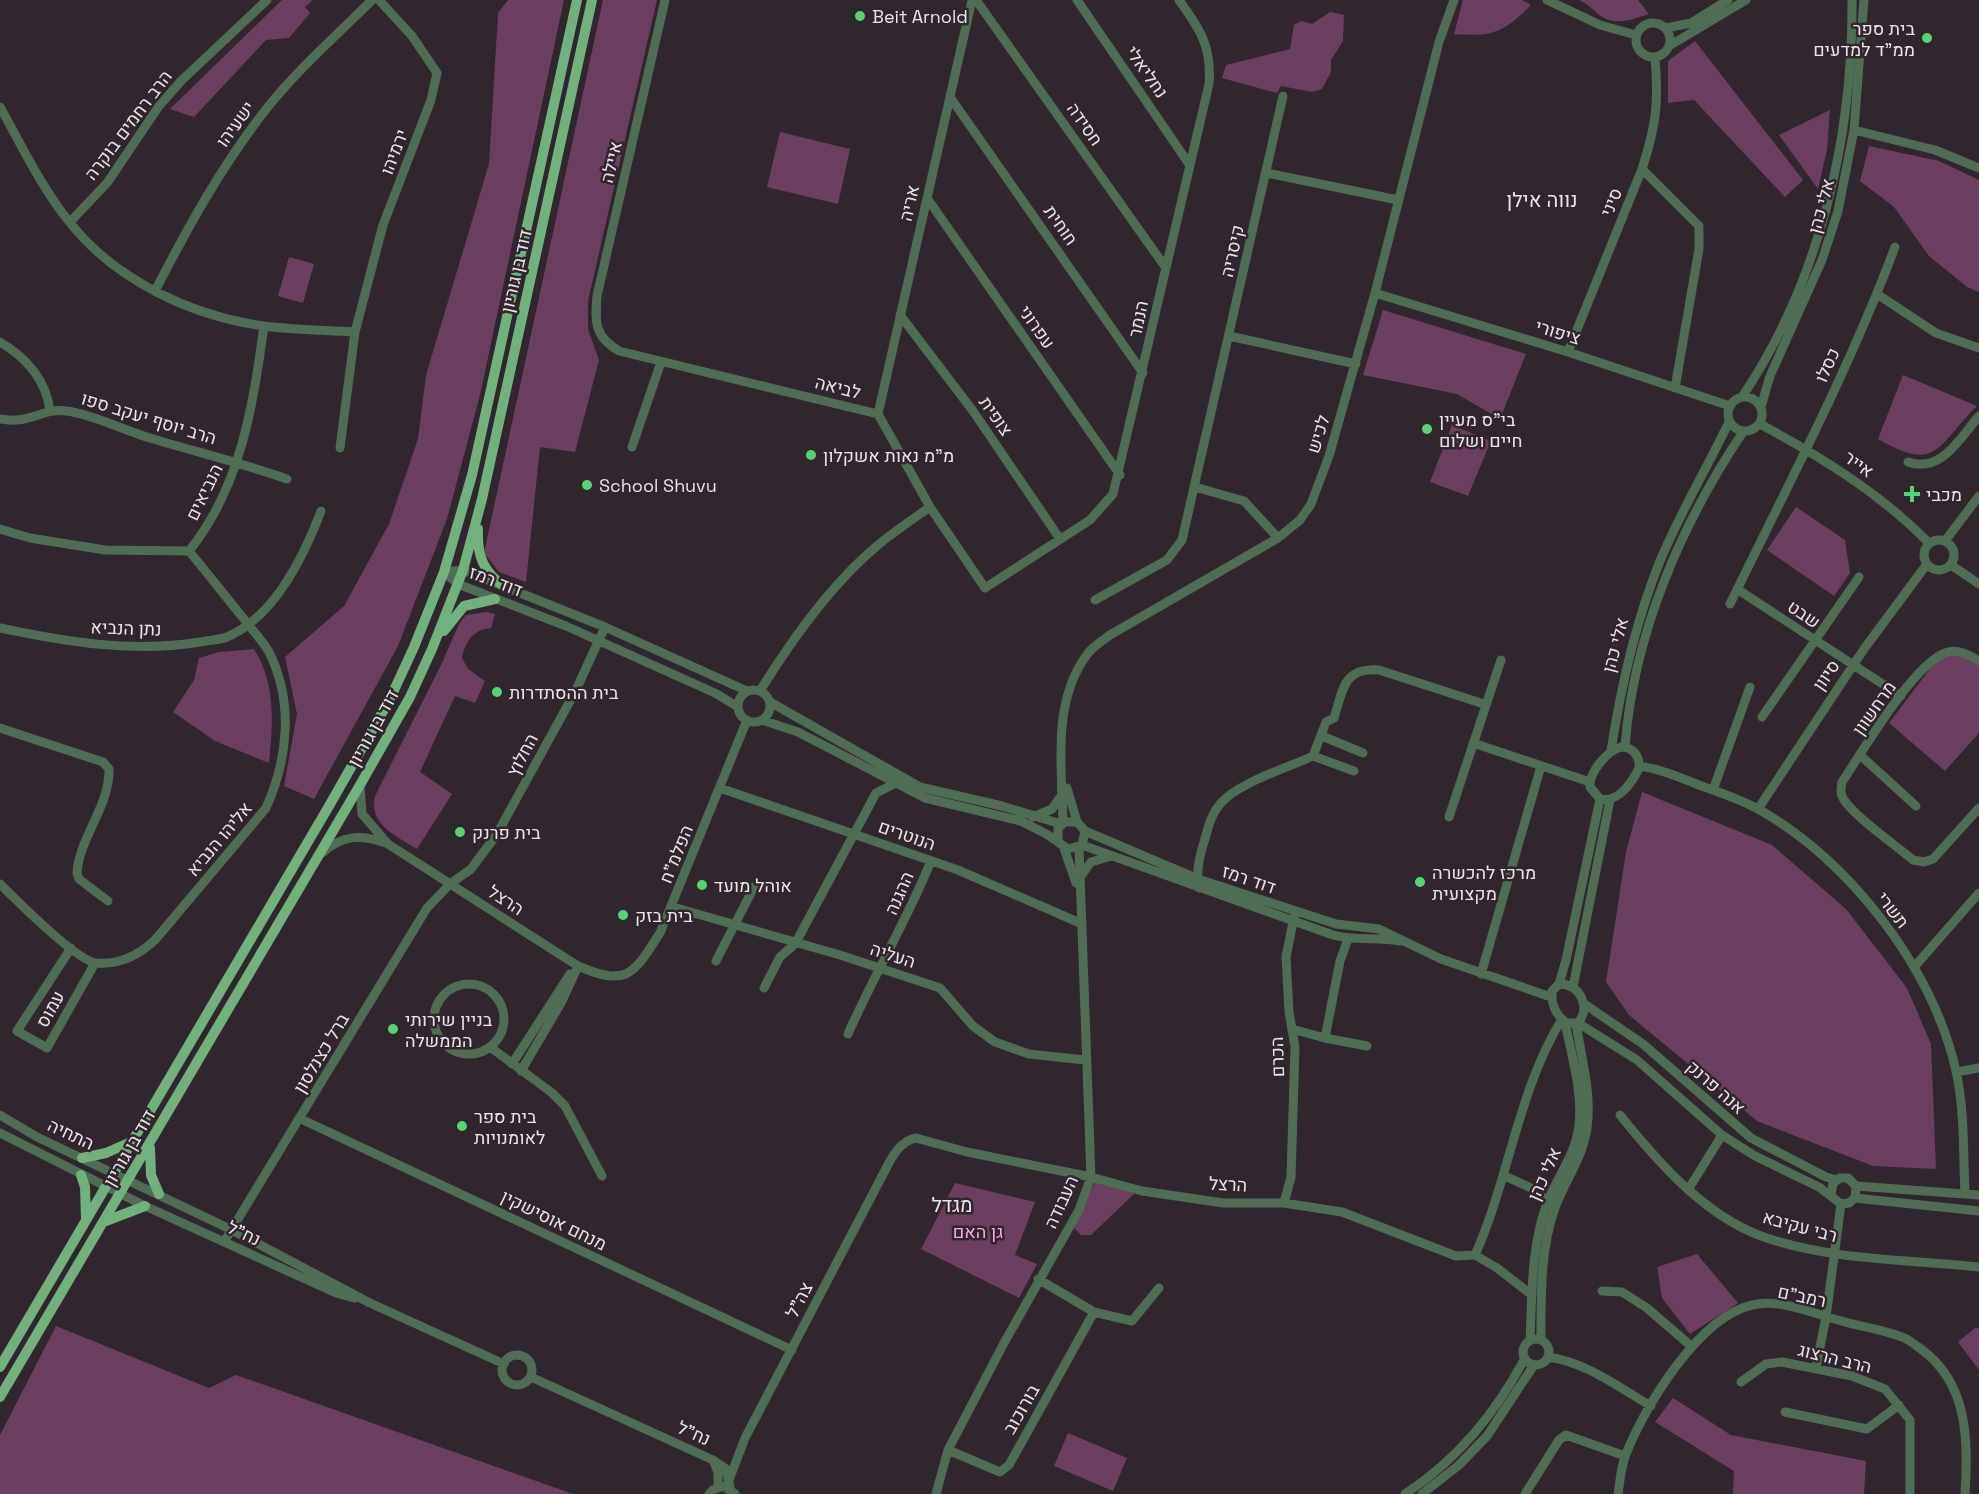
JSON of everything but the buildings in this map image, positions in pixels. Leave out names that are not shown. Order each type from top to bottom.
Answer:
[{"type":"main road","name":"דוד בן גוריון","points":[[0,1367],[390,699],[444,572],[472,475],[577,0]]},
{"type":"main road","name":"דוד בן גוריון","points":[[0,1397],[106,1222],[360,785],[410,697],[432,649],[463,570],[479,510],[592,0]]},
{"type":"main road","points":[[479,510],[478,537],[481,562],[492,578],[505,587]]},
{"type":"main road","points":[[432,649],[464,606],[495,599]]},
{"type":"main road","points":[[82,1158],[106,1153],[133,1141]]},
{"type":"main road","points":[[150,1146],[151,1175],[159,1194]]},
{"type":"main road","points":[[81,1175],[85,1187],[86,1222]]},
{"type":"main road","points":[[106,1222],[120,1214],[145,1206]]},
{"type":"street","name":"הרב רחמים בוקרה","points":[[70,222],[107,183],[159,106],[181,81],[267,0]]},
{"type":"street","name":"ישעיהו","points":[[155,291],[201,203],[267,108],[299,72],[372,0]]},
{"type":"street","name":"ירמיהו","points":[[355,332],[383,225],[431,100],[437,73],[412,36],[379,0]]},
{"type":"street","name":"איילה","points":[[598,332],[597,296],[665,0]]},
{"type":"street","name":"אריה","points":[[878,414],[974,0]]},
{"type":"street","name":"חסידה","points":[[974,0],[1166,268]]},
{"type":"street","name":"נחליאלי","points":[[1077,0],[1189,164]]},
{"type":"street","name":"הנמר","points":[[985,588],[1090,520],[1113,494],[1209,84],[1211,64],[1199,28],[1179,0]]},
{"type":"street","name":"לכיש","points":[[1062,824],[1061,735],[1065,703],[1075,674],[1090,651],[1119,629],[1278,538],[1300,520],[1316,494],[1356,364],[1439,42],[1454,0]]},
{"type":"street","points":[[1547,0],[1600,25],[1636,36]]},
{"type":"street","points":[[1666,28],[1691,23],[1728,0]]},
{"type":"street","points":[[1636,36],[1640,51],[1655,58],[1664,54],[1670,46],[1746,0]]},
{"type":"street","name":"אלי כהן","points":[[1742,397],[1767,357],[1788,313],[1829,202],[1846,101],[1852,39],[1852,0]]},
{"type":"street","name":"אלי כהן","points":[[1761,407],[1770,376],[1825,252],[1844,184],[1854,130],[1864,0]]},
{"type":"street","points":[[1636,36],[1647,24],[1657,23],[1666,28],[1670,37],[1670,46]]},
{"type":"street","name":"סיני","points":[[1568,352],[1642,169],[1657,118],[1659,97],[1655,58]]},
{"type":"street","name":"קיסריה","points":[[1095,600],[1152,569],[1175,551],[1182,540],[1283,96]]},
{"type":"street","name":"חוחית","points":[[950,97],[1143,373]]},
{"type":"street","points":[[0,107],[41,182],[70,222],[111,265],[155,291],[213,314],[264,326],[355,332],[340,448]]},
{"type":"street","points":[[1854,130],[1935,150],[1979,168]]},
{"type":"street","points":[[1642,169],[1699,226],[1699,249],[1674,388]]},
{"type":"street","points":[[1267,173],[1398,200]]},
{"type":"street","name":"עפרוני","points":[[927,198],[1119,475]]},
{"type":"street","name":"כסלו","points":[[1730,604],[1877,294],[1895,247]]},
{"type":"street","name":"ציפורי","points":[[1375,294],[1568,352],[1730,406]]},
{"type":"street","points":[[1877,294],[1936,333],[1979,348]]},
{"type":"street","name":"צופית","points":[[900,315],[973,411],[1060,539]]},
{"type":"street","name":"הנביאים","points":[[189,551],[208,528],[237,461],[248,423],[264,326]]},
{"type":"street","name":"לביאה","points":[[598,332],[606,344],[619,351],[878,414],[930,507],[985,588]]},
{"type":"street","points":[[1229,336],[1356,364]]},
{"type":"street","points":[[0,342],[24,357],[31,366],[46,391],[50,411]]},
{"type":"street","points":[[632,447],[661,362]]},
{"type":"street","points":[[1742,397],[1753,399],[1761,407],[1760,424],[1752,430],[1743,432],[1737,430],[1729,422],[1730,406],[1742,397]]},
{"type":"street","name":"הרב יוסף יעקב ספו","points":[[0,419],[27,420],[50,411],[69,411],[150,438],[237,461],[287,479]]},
{"type":"street","points":[[1908,462],[1924,466],[1935,463],[1979,416]]},
{"type":"street","name":"אלי כהן","points":[[1611,751],[1628,656],[1648,593],[1674,531],[1729,422]]},
{"type":"street","name":"אייר","points":[[1760,424],[1805,448],[1872,494],[1904,519],[1929,543]]},
{"type":"street","name":"אלי כהן","points":[[1625,747],[1632,693],[1656,606],[1686,536],[1724,460],[1743,432]]},
{"type":"street","points":[[1195,488],[1244,501],[1278,538]]},
{"type":"street","points":[[1945,541],[1979,496]]},
{"type":"street","points":[[760,691],[780,658],[848,573],[878,545],[930,507]]},
{"type":"street","name":"נתן הנביא","points":[[0,628],[63,641],[119,646],[180,645],[226,638],[248,625],[283,589],[309,543],[321,511]]},
{"type":"street","points":[[0,529],[30,538],[105,550],[189,551]]},
{"type":"street","points":[[1939,539],[1945,541],[1954,551],[1951,564],[1939,570],[1927,564],[1924,551],[1929,543],[1939,539]]},
{"type":"street","name":"אליהו הנביא","points":[[95,963],[126,959],[140,953],[155,940],[266,808],[276,785],[285,752],[286,719],[281,687],[269,651],[189,551]]},
{"type":"street","name":"סיוון","points":[[1758,809],[1853,666],[1927,564]]},
{"type":"street","points":[[1951,564],[1979,584]]},
{"type":"street","name":"דוד רמז","points":[[444,572],[463,570],[605,627],[747,691]]},
{"type":"street","name":"דוד רמז","points":[[444,572],[458,584],[598,641],[717,694],[738,707]]},
{"type":"street","points":[[1762,717],[1859,577]]},
{"type":"street","name":"שבט","points":[[1737,589],[1901,696]]},
{"type":"street","name":"החלוץ","points":[[450,884],[471,869],[508,815],[575,692],[605,627]]},
{"type":"street","name":"מרחשוון","points":[[1979,661],[1968,654],[1947,651],[1929,661],[1901,696],[1860,755],[1842,782],[1840,794],[1862,818],[1913,860],[1924,862],[1933,859],[1979,808]]},
{"type":"street","points":[[1449,818],[1484,704],[1501,660]]},
{"type":"street","points":[[1199,883],[1200,854],[1212,816],[1220,804],[1247,786],[1313,756],[1326,722],[1334,718],[1345,684],[1352,675],[1362,669],[1379,670],[1484,704]]},
{"type":"street","points":[[1713,790],[1750,687]]},
{"type":"street","points":[[747,691],[760,691],[770,702],[920,787],[1002,806],[1062,824],[1077,822],[1085,831],[1081,846],[1072,850],[1021,821],[983,810],[938,802],[894,784],[798,732],[762,720],[747,720],[741,715],[738,707],[740,698],[747,691]]},
{"type":"street","points":[[762,720],[769,712],[770,702]]},
{"type":"street","name":"הפלמ\"ח","points":[[609,977],[625,976],[642,961],[660,933],[673,907],[747,720]]},
{"type":"street","points":[[0,728],[103,762],[110,769],[110,780],[102,807],[77,873],[79,879],[108,901]]},
{"type":"street","points":[[1322,736],[1363,753]]},
{"type":"street","points":[[1473,743],[1590,782]]},
{"type":"street","points":[[1625,747],[1637,756],[1639,765],[1636,774],[1621,794],[1605,800],[1593,792],[1590,782],[1594,772],[1611,751],[1625,747]]},
{"type":"street","points":[[1860,755],[1916,806]]},
{"type":"street","points":[[1313,756],[1354,771]]},
{"type":"street","name":"לכיש","points":[[1062,762],[1069,800],[1077,822]]},
{"type":"street","name":"תשרי","points":[[1639,765],[1655,768],[1758,809],[1809,844],[1848,880],[1882,921],[1915,966],[1942,1024],[1956,1072],[1962,1118],[1965,1194]]},
{"type":"street","points":[[1481,974],[1541,766]]},
{"type":"street","points":[[764,988],[780,957],[795,944],[876,793],[894,784]]},
{"type":"street","name":"הרצל","points":[[360,785],[362,814],[388,844]]},
{"type":"street","name":"הנוטרים","points":[[720,788],[931,861],[1080,922]]},
{"type":"street","points":[[1033,817],[1052,809],[1062,791]]},
{"type":"street","points":[[1558,984],[1573,987],[1580,995],[1583,1015],[1576,1023],[1563,1020],[1555,1009],[1551,997],[1554,986],[1558,984],[1605,800]]},
{"type":"street","points":[[1573,987],[1605,800]]},
{"type":"street","points":[[1061,845],[1057,833],[1062,824]]},
{"type":"street","name":"דוד רמז","points":[[1085,831],[1199,883],[1293,922],[1348,939],[1371,937],[1405,942]]},
{"type":"street","name":"הרצל","points":[[317,857],[334,842],[345,837],[372,838],[388,844],[578,966],[609,977]]},
{"type":"street","name":"העבודה","points":[[1061,845],[1075,876],[1080,909]]},
{"type":"street","name":"דוד רמז","points":[[1081,846],[1343,926],[1371,926],[1481,974],[1551,997]]},
{"type":"street","name":"העבודה","points":[[936,1494],[948,1450],[1038,1279],[1079,1210],[1091,1177],[1080,922],[1081,846]]},
{"type":"street","points":[[1080,878],[1091,862],[1115,855]]},
{"type":"street","name":"ההגנה","points":[[848,1034],[879,967],[898,935],[931,861]]},
{"type":"street","name":"ברל כצנלסון","points":[[225,1242],[427,908],[450,884]]},
{"type":"street","points":[[716,961],[754,887]]},
{"type":"street","points":[[1,889],[71,948],[95,963]]},
{"type":"street","points":[[1915,966],[1979,893]]},
{"type":"street","name":"העליה","points":[[673,907],[879,967],[940,988],[973,1026],[995,1042],[1029,1054],[1085,1060]]},
{"type":"street","name":"הכרם","points":[[1284,1203],[1291,1176],[1295,1047],[1286,957],[1296,912]]},
{"type":"street","points":[[1325,1038],[1340,961],[1348,939]]},
{"type":"street","name":"עמוס","points":[[71,948],[17,1031],[47,1048],[95,963]]},
{"type":"street","points":[[512,1064],[551,1001],[578,966]]},
{"type":"street","points":[[521,1071],[561,1003],[578,966]]},
{"type":"street","points":[[472,984],[494,993],[501,1003],[504,1027],[499,1038],[490,1047],[469,1054],[448,1047],[441,1039],[434,1018],[436,1007],[450,990],[472,984]]},
{"type":"street","name":"אנה פרנק","points":[[1583,1004],[1643,1044],[1751,1138],[1836,1180]]},
{"type":"street","name":"אלי כהן","points":[[1475,1255],[1505,1176],[1542,1056],[1563,1020]]},
{"type":"street","name":"אלי כהן","points":[[1530,1341],[1532,1295],[1539,1234],[1548,1201],[1571,1155],[1579,1127],[1579,1101],[1563,1020]]},
{"type":"street","name":"אלי כהן","points":[[1540,1340],[1542,1288],[1551,1220],[1559,1196],[1581,1155],[1588,1125],[1587,1091],[1576,1023]]},
{"type":"street","name":"אנה פרנק","points":[[1576,1023],[1637,1060],[1722,1135],[1755,1156],[1832,1195]]},
{"type":"street","points":[[1292,1029],[1367,1046]]},
{"type":"street","points":[[490,1047],[551,1092],[565,1106],[602,1176]]},
{"type":"street","points":[[1956,1072],[1979,1068]]},
{"type":"street","name":"התחיה","points":[[0,1115],[37,1137],[130,1180]]},
{"type":"street","name":"רבי עקיבא","points":[[1620,1115],[1658,1162],[1688,1190],[1761,1236],[1835,1254],[1979,1267]]},
{"type":"street","name":"מנחם אוסישקין","points":[[301,1119],[792,1350]]},
{"type":"street","name":"התחיה","points":[[0,1134],[106,1187]]},
{"type":"street","points":[[1688,1190],[1722,1135]]},
{"type":"street","name":"הרצל","points":[[908,1140],[916,1138],[967,1152],[1091,1177],[1142,1191],[1223,1203],[1284,1203],[1342,1212],[1456,1256],[1475,1255],[1497,1268],[1532,1295]]},
{"type":"street","name":"צה\"ל","points":[[731,1488],[745,1438],[893,1155],[908,1140]]},
{"type":"street","points":[[1505,1176],[1529,1186],[1548,1201]]},
{"type":"street","points":[[1841,1204],[1832,1195],[1832,1186],[1836,1180],[1848,1178],[1857,1185],[1979,1195]]},
{"type":"street","name":"נח\"ל","points":[[130,1180],[232,1230],[370,1303],[504,1364]]},
{"type":"street","points":[[1856,1198],[1857,1185]]},
{"type":"street","name":"נח\"ל","points":[[106,1187],[336,1293],[370,1303]]},
{"type":"street","points":[[1841,1204],[1849,1203],[1856,1198],[1979,1211]]},
{"type":"street","points":[[1816,1367],[1826,1317],[1841,1204]]},
{"type":"street","points":[[1038,1279],[1094,1312],[1132,1320],[1159,1288]]},
{"type":"street","points":[[1602,1292],[1622,1292],[1647,1308],[1691,1346]]},
{"type":"street","name":"רמב\"ם","points":[[1618,1494],[1625,1456],[1651,1406],[1691,1346],[1707,1329],[1728,1315],[1753,1305],[1786,1305],[1904,1337],[1929,1355],[1945,1373],[1961,1407],[1966,1432],[1965,1494]]},
{"type":"street","name":"בורוכוב","points":[[948,1450],[1000,1472],[1009,1465],[1094,1312]]},
{"type":"street","points":[[1540,1340],[1548,1347],[1548,1357],[1541,1364],[1534,1365],[1525,1358],[1523,1351],[1530,1341],[1540,1340]]},
{"type":"street","points":[[510,1357],[524,1357],[531,1363],[531,1377],[519,1385],[510,1383],[504,1377],[504,1364],[510,1357]]},
{"type":"street","points":[[1548,1357],[1567,1359],[1651,1406]]},
{"type":"street","points":[[1405,1494],[1453,1457],[1478,1432],[1525,1358]]},
{"type":"street","name":"הרב הרצוג","points":[[1741,1382],[1766,1364],[1782,1362],[1816,1367],[1871,1382],[1885,1389],[1910,1420],[1910,1494]]},
{"type":"street","points":[[1422,1494],[1459,1465],[1487,1436],[1534,1365]]},
{"type":"street","name":"נח\"ל","points":[[531,1377],[713,1460],[726,1469],[731,1488]]},
{"type":"street","points":[[1785,1412],[1867,1429],[1899,1405]]},
{"type":"street","points":[[1525,1494],[1559,1440],[1566,1435],[1625,1456]]},
{"type":"street","name":"נח\"ל","points":[[713,1460],[718,1472],[718,1487]]},
{"type":"street","name":"העבודה","points":[[939,1479],[942,1494]]},
{"type":"street","points":[[710,1494],[718,1487],[731,1488]]},
{"type":"green space","points":[[282,0],[313,0],[305,7],[310,13],[289,38],[266,40],[194,117],[170,109]]},
{"type":"green space","points":[[508,0],[564,0],[480,395],[447,519],[398,646],[314,799],[284,786],[297,714],[285,657],[344,606],[389,524],[418,439],[426,375],[489,164],[498,13]]},
{"type":"green space","points":[[603,0],[657,0],[588,301],[588,329],[599,360],[575,452],[540,447],[526,582],[499,572],[484,553]]},
{"type":"green space","points":[[1463,0],[1522,0],[1531,5],[1512,22],[1496,31],[1478,35],[1454,34]]},
{"type":"green space","points":[[1579,0],[1638,0],[1649,14],[1628,20],[1612,21],[1603,18]]},
{"type":"green space","points":[[1330,12],[1344,15],[1343,41],[1331,60],[1331,72],[1322,89],[1312,92],[1281,86],[1277,93],[1222,78],[1226,65],[1290,49],[1294,25],[1301,21],[1312,24]]},
{"type":"green space","points":[[1695,41],[1803,180],[1785,197],[1694,100],[1668,103],[1668,61]]},
{"type":"green space","points":[[1830,110],[1827,150],[1818,189],[1779,135]]},
{"type":"green space","points":[[780,132],[850,149],[838,204],[767,187]]},
{"type":"green space","points":[[1869,146],[1939,161],[1979,180],[1979,292],[1967,287],[1929,256],[1894,207],[1860,181]]},
{"type":"green space","points":[[289,257],[314,264],[303,303],[278,296]]},
{"type":"green space","points":[[1383,310],[1526,354],[1500,419],[1457,394],[1363,375]]},
{"type":"green space","points":[[1903,375],[1977,406],[1944,443],[1925,454],[1913,454],[1878,439]]},
{"type":"green space","points":[[1452,425],[1491,441],[1468,496],[1430,482]]},
{"type":"green space","points":[[1796,507],[1845,540],[1850,573],[1834,596],[1767,550]]},
{"type":"green space","points":[[486,612],[495,614],[491,628],[479,631],[471,637],[462,658],[468,669],[485,681],[475,703],[455,696],[420,772],[452,794],[417,849],[393,834],[380,822],[374,806],[375,796],[442,663],[459,624],[466,615]]},
{"type":"green space","points":[[254,649],[266,676],[271,704],[269,763],[215,741],[173,712],[194,680],[199,658],[219,652]]},
{"type":"green space","points":[[1955,654],[1979,662],[1979,733],[1945,771],[1889,723],[1932,666],[1940,658]]},
{"type":"green space","points":[[1642,792],[1772,845],[1846,909],[1907,988],[1931,1044],[1936,1169],[1873,1166],[1757,1121],[1629,1015],[1606,982],[1626,852]]},
{"type":"green space","points":[[1095,1182],[1135,1193],[1091,1235],[1081,1235],[1073,1227]]},
{"type":"green space","name":"גן האם","points":[[955,1183],[1035,1202],[1015,1255],[1037,1264],[1019,1298],[921,1249]]},
{"type":"green space","points":[[1697,1254],[1738,1303],[1690,1334],[1662,1298],[1657,1267]]},
{"type":"green space","points":[[56,1326],[209,1388],[236,1375],[573,1494],[0,1494],[0,1435]]},
{"type":"green space","points":[[1976,1327],[1979,1329],[1979,1370],[1958,1342]]},
{"type":"green space","points":[[1673,1398],[1731,1435],[1866,1461],[1864,1494],[1733,1494],[1734,1471],[1655,1422]]},
{"type":"green space","points":[[1068,1433],[1127,1458],[1113,1491],[1054,1466]]},
{"type":"place","name":"Beit Arnold","points":[[860,16]]},
{"type":"place","name":"בית ספר ממ\"ד למדעים","points":[[1927,38]]},
{"type":"place","name":"בי\"ס מעיין חיים ושלום","points":[[1427,429]]},
{"type":"place","name":"מ\"מ נאות אשקלון","points":[[811,455]]},
{"type":"place","name":"School Shuvu","points":[[587,485]]},
{"type":"place","name":"מכבי","points":[[1912,494]]},
{"type":"place","name":"בית ההסתדרות","points":[[497,692]]},
{"type":"place","name":"בית פרנק","points":[[460,832]]},
{"type":"place","name":"מרכז להכשרה מקצועית","points":[[1420,882]]},
{"type":"place","name":"אוהל מועד","points":[[702,885]]},
{"type":"place","name":"בית בזק","points":[[623,915]]},
{"type":"place","name":"בניין שירותי הממשלה","points":[[393,1029]]},
{"type":"place","name":"בית ספר לאומנויות","points":[[462,1126]]},
{"type":"district","name":"נווה אילן","points":[[1542,200]]},
{"type":"district","name":"מגדל","points":[[952,1205]]}]
